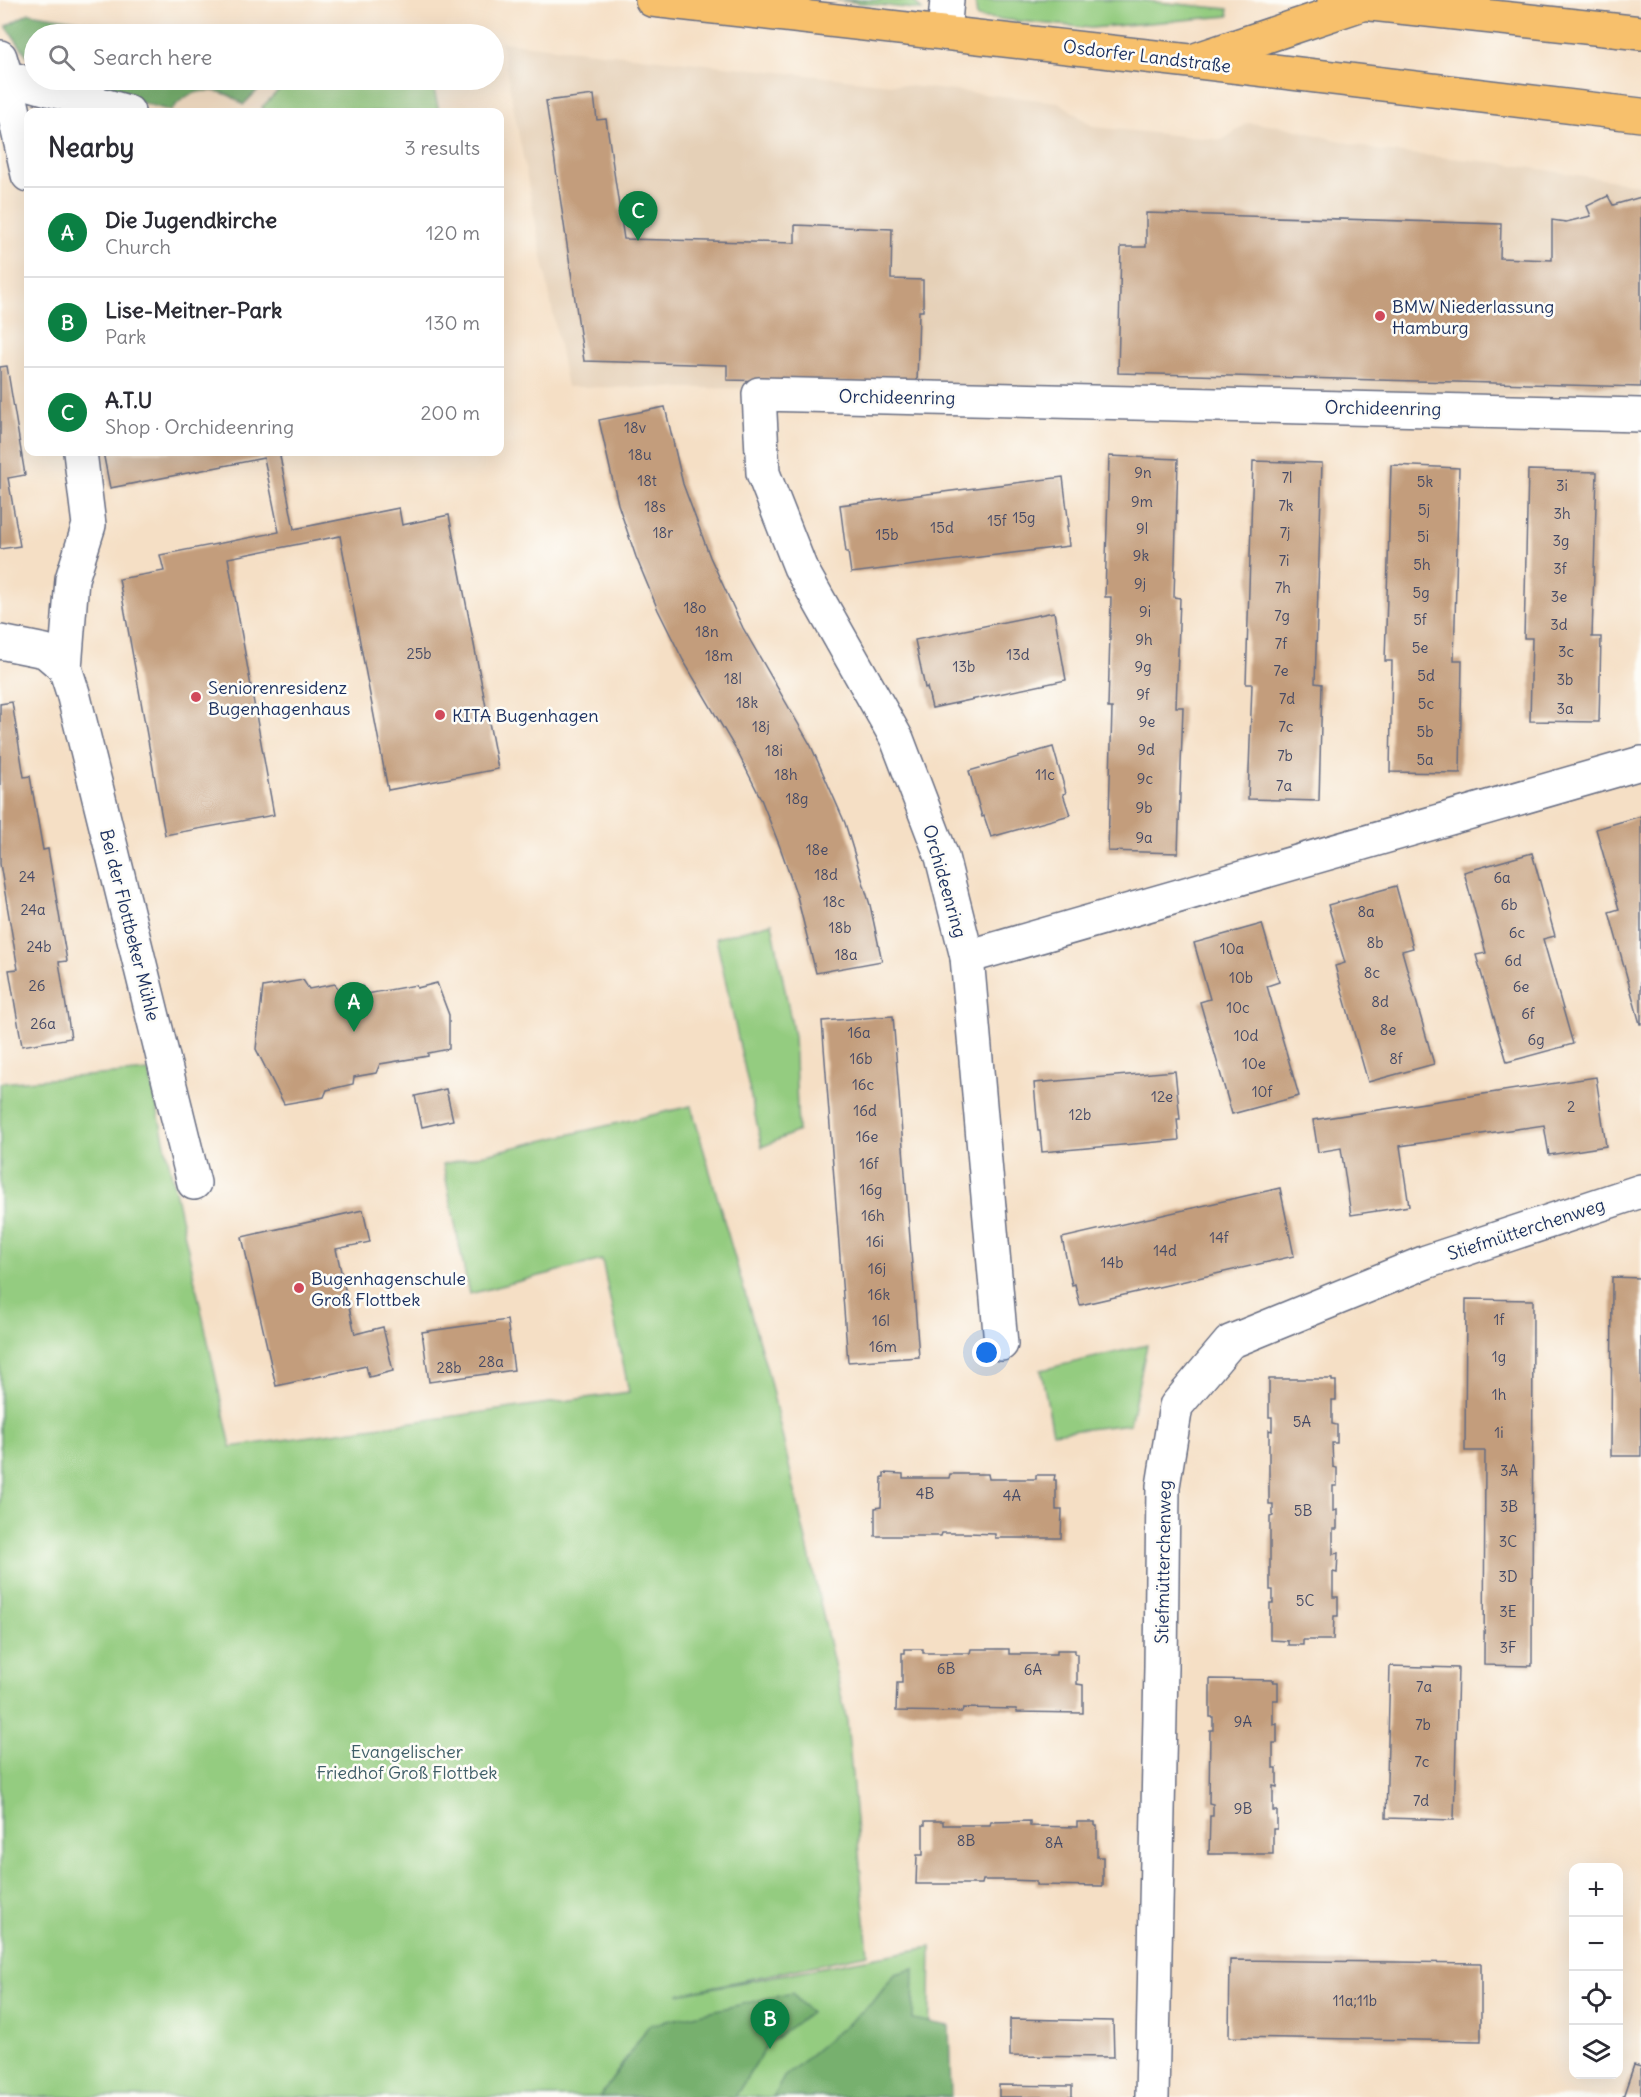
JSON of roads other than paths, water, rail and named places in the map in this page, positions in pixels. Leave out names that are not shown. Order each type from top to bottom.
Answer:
[{"type":"main road","name":"Osdorfer Landstraße","points":[[652,0],[1641,115]]},
{"type":"main road","points":[[1190,61],[1349,2],[1641,33]]},
{"type":"street","points":[[944,33],[947,0]]},
{"type":"street","points":[[3,67],[24,75]]},
{"type":"street","points":[[3,67],[24,158]]},
{"type":"street","points":[[67,90],[117,108]]},
{"type":"street","name":"Orchideenring","points":[[1001,1344],[967,957],[942,857],[897,739],[800,567],[763,473],[759,394],[1641,415]]},
{"type":"street","name":"Bei der Flottbeker Mühle","points":[[80,456],[89,525],[72,579],[65,668],[194,1183]]},
{"type":"street","points":[[0,642],[45,651],[65,668]]},
{"type":"street","name":"Orchideenring","points":[[967,957],[1641,763]]},
{"type":"street","name":"Stiefmütterchenweg","points":[[1152,2097],[1163,1486],[1176,1406],[1230,1342],[1426,1262],[1641,1191]]},
{"type":"place","name":"A.T.U","points":[[638,241]]},
{"type":"place","name":"BMW Niederlassung Hamburg","points":[[1380,316]]},
{"type":"place","name":"Seniorenresidenz Bugenhagenhaus","points":[[196,697]]},
{"type":"place","name":"KITA Bugenhagen","points":[[440,715]]},
{"type":"place","name":"Die Jugendkirche","points":[[354,1032]]},
{"type":"place","name":"Bugenhagenschule Groß Flottbek","points":[[299,1288]]},
{"type":"place","name":"Lise-Meitner-Park","points":[[770,2049]]},
{"type":"park label","name":"Evangelischer Friedhof Groß Flottbek","points":[[407,1761]]}]
